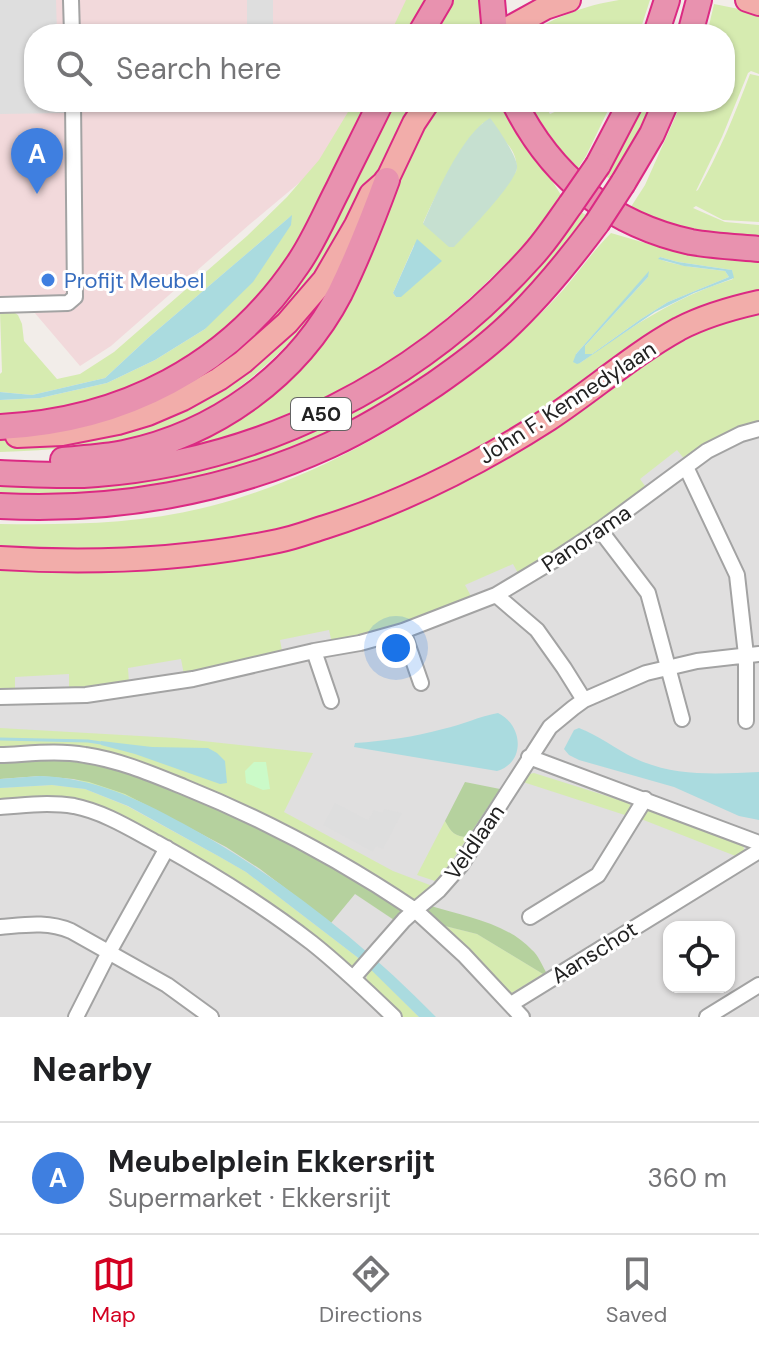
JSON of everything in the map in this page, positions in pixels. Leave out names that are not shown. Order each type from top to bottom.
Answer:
[{"type":"highway","points":[[426,24],[440,0]]},
{"type":"highway","points":[[492,0],[495,24]]},
{"type":"highway","points":[[514,24],[569,0]]},
{"type":"highway","points":[[659,24],[667,0]]},
{"type":"highway","points":[[693,24],[699,0]]},
{"type":"highway","points":[[747,0],[759,4]]},
{"type":"highway","points":[[0,427],[61,421],[114,407],[176,379],[233,339],[267,306],[299,263],[376,112]]},
{"type":"highway","points":[[0,436],[62,434],[148,414],[183,399],[243,362],[287,323],[324,280],[371,194],[387,180],[421,112]]},
{"type":"highway","points":[[519,112],[551,160],[575,186],[593,199],[667,235],[692,242],[759,249]]},
{"type":"highway","name":"A50","points":[[0,470],[64,476],[201,458],[265,439],[365,392],[418,358],[483,306],[533,255],[598,165],[627,112]]},
{"type":"highway","name":"A50","points":[[0,506],[71,506],[130,501],[252,475],[331,445],[405,404],[500,334],[553,280],[623,183],[662,112]]},
{"type":"highway","name":"A50","points":[[0,470],[38,461],[122,454],[160,443],[198,428],[238,406],[265,386],[306,344],[339,295],[387,180]]},
{"type":"highway","name":"John F. Kennedylaan","points":[[0,558],[75,562],[175,557],[281,541],[344,521],[413,494],[471,465],[549,419],[681,328],[759,302]]},
{"type":"street","points":[[71,0],[72,24]]},
{"type":"street","points":[[0,305],[68,303],[75,297],[73,112]]},
{"type":"street","name":"Panorama","points":[[0,697],[86,695],[134,689],[360,643],[403,631],[496,595],[600,530],[707,451],[741,434],[759,429]]},
{"type":"street","points":[[686,467],[737,575],[752,654],[746,721]]},
{"type":"street","points":[[600,530],[648,593],[682,719]]},
{"type":"street","points":[[496,595],[537,630],[584,700]]},
{"type":"street","points":[[403,631],[421,683]]},
{"type":"street","points":[[314,651],[331,701]]},
{"type":"street","points":[[752,654],[697,661],[646,673],[584,700],[550,727],[529,757],[759,843]]},
{"type":"street","points":[[0,755],[74,754],[121,764],[243,812],[326,854],[415,910],[447,938],[522,1017]]},
{"type":"street","name":"Veldlaan","points":[[358,973],[401,924],[439,890],[461,865],[529,757]]},
{"type":"street","points":[[530,917],[598,875],[645,799]]},
{"type":"street","points":[[0,807],[58,805],[89,810],[126,826],[199,865],[358,973],[394,1017]]},
{"type":"street","points":[[76,1017],[167,848]]},
{"type":"street","name":"Aanschot","points":[[511,1004],[759,851]]},
{"type":"street","points":[[0,927],[45,923],[57,925],[167,985],[211,1017]]},
{"type":"street","points":[[707,1017],[759,985]]},
{"type":"shaded area","points":[[0,0],[412,0],[402,24],[24,24],[24,112],[365,112],[354,137],[111,346],[80,366],[28,305],[0,307]]},
{"type":"shaded area","points":[[0,0],[56,0],[57,24],[24,24],[24,112],[64,113],[0,114]]},
{"type":"shaded area","points":[[247,0],[273,0],[273,24],[247,24]]},
{"type":"shaded area","points":[[759,403],[759,1017],[0,1017],[0,666]]},
{"type":"shaded area","points":[[335,803],[368,820],[374,810],[402,813],[383,849],[376,846],[373,852],[323,825]]},
{"type":"green space","points":[[406,0],[437,0],[423,24],[395,24]]},
{"type":"green space","points":[[444,0],[484,0],[485,24],[430,24]]},
{"type":"green space","points":[[619,0],[650,0],[642,24],[546,24],[594,5]]},
{"type":"green space","points":[[714,4],[759,13],[759,74],[748,73],[735,105],[735,24],[709,24]]},
{"type":"green space","points":[[750,74],[759,76],[759,222],[723,220],[696,206],[693,208],[725,222],[759,225],[759,243],[718,240],[627,213],[645,185],[678,112],[732,112],[698,190],[720,148]]},
{"type":"green space","points":[[348,112],[372,112],[267,301],[143,391],[0,423],[0,400],[40,398],[107,383],[155,360],[205,329],[291,216],[105,378],[32,395],[0,392],[0,312],[12,311],[18,315],[24,341],[57,379],[80,374],[114,352],[247,236],[319,160]]},
{"type":"green space","points":[[379,112],[410,112],[352,223],[285,317],[217,375],[115,410],[271,306]]},
{"type":"green space","points":[[436,112],[511,112],[561,195],[538,229],[465,303],[383,366],[293,415],[217,440],[142,456],[269,391],[424,127]],"holes":[[[483,123],[502,138],[515,157],[516,172],[423,223],[450,171]],[[414,245],[441,261],[401,296],[396,297],[393,293]]]},
{"type":"green space","points":[[527,112],[607,112],[572,177]]},
{"type":"green space","points":[[634,112],[652,112],[617,183],[605,176]]},
{"type":"green space","points":[[490,118],[511,150],[517,168],[490,208],[454,247],[449,247],[423,224],[460,151]]},
{"type":"green space","points":[[581,212],[589,217],[584,228],[494,328],[403,398],[271,462],[129,495],[0,499],[0,484],[64,485],[335,417]]},
{"type":"green space","points":[[611,233],[652,245],[653,242],[759,254],[759,294],[468,460],[342,514],[215,546],[0,553],[0,524],[106,522],[185,512],[246,496],[350,452],[415,414],[504,349],[558,296]],"holes":[[[659,259],[732,270],[733,279],[671,304],[580,363],[576,354],[648,273],[648,277],[585,346],[584,354],[592,354],[668,302],[729,277],[725,271],[683,266]]]},
{"type":"green space","points":[[329,289],[297,334],[266,365],[212,406],[172,427],[115,442],[0,452],[0,440],[24,440],[151,417]]},
{"type":"green space","points":[[759,309],[759,424],[686,461],[677,450],[640,479],[648,490],[519,575],[513,564],[465,585],[473,600],[413,624],[332,643],[329,630],[280,640],[283,656],[184,675],[181,659],[128,668],[129,683],[69,689],[69,674],[15,677],[15,693],[0,693],[0,568],[345,527],[679,337]]},
{"type":"green space","points":[[0,728],[175,738],[313,753],[284,812],[393,871],[435,887],[415,902],[0,752]]},
{"type":"green space","points":[[61,757],[116,767],[218,805],[359,880],[403,910],[402,917],[397,922],[355,894],[331,923],[226,847],[125,794],[73,779],[40,776],[0,779],[0,759]]},
{"type":"green space","points":[[254,762],[266,762],[270,789],[263,790],[246,783],[245,771]]},
{"type":"green space","points":[[534,773],[629,803],[631,817],[523,782]]},
{"type":"green space","points":[[465,782],[500,789],[468,837],[454,833],[445,821]]},
{"type":"green space","points":[[52,785],[85,789],[127,806],[220,857],[246,872],[361,960],[354,966],[348,966],[237,883],[184,849],[110,812],[0,802],[0,788]]},
{"type":"green space","points":[[652,810],[742,842],[745,852],[738,857],[641,819]]},
{"type":"green space","points":[[445,821],[454,833],[468,837],[435,881],[417,875]]},
{"type":"green space","points":[[431,906],[510,933],[534,952],[546,972],[543,974],[477,934],[437,924],[427,913]]},
{"type":"green space","points":[[437,924],[477,934],[543,974],[510,994],[456,937]]},
{"type":"green space","points":[[371,969],[419,1017],[401,1017],[368,985],[366,976]]},
{"type":"water","points":[[292,215],[291,225],[253,282],[205,329],[155,360],[107,383],[40,398],[0,400],[0,392],[32,395],[105,378]]},
{"type":"water","points":[[417,239],[442,261],[401,297],[396,297],[393,293]]},
{"type":"water","points":[[658,259],[732,270],[734,278],[655,312],[580,363],[573,362],[576,354],[649,271],[648,277],[585,346],[585,354],[592,354],[668,302],[729,277],[725,271],[684,266]]},
{"type":"water","points":[[498,713],[513,726],[518,744],[513,760],[497,771],[354,747],[355,743],[421,734]]},
{"type":"water","points":[[579,728],[634,758],[664,768],[695,773],[759,772],[759,820],[739,816],[674,787],[569,755],[564,749],[574,730]]},
{"type":"water","points":[[101,741],[152,747],[208,748],[225,761],[227,783],[220,784],[101,745]]},
{"type":"water","points":[[40,776],[79,781],[115,791],[218,844],[317,911],[378,962],[436,1017],[419,1017],[361,960],[246,872],[128,806],[85,789],[52,785],[0,788],[0,779]]},
{"type":"waterway","points":[[0,739],[101,743]]},
{"type":"place","name":"Meubelplein Ekkersrijt","points":[[37,194]]},
{"type":"place","name":"Profijt Meubel","points":[[48,280]]}]
